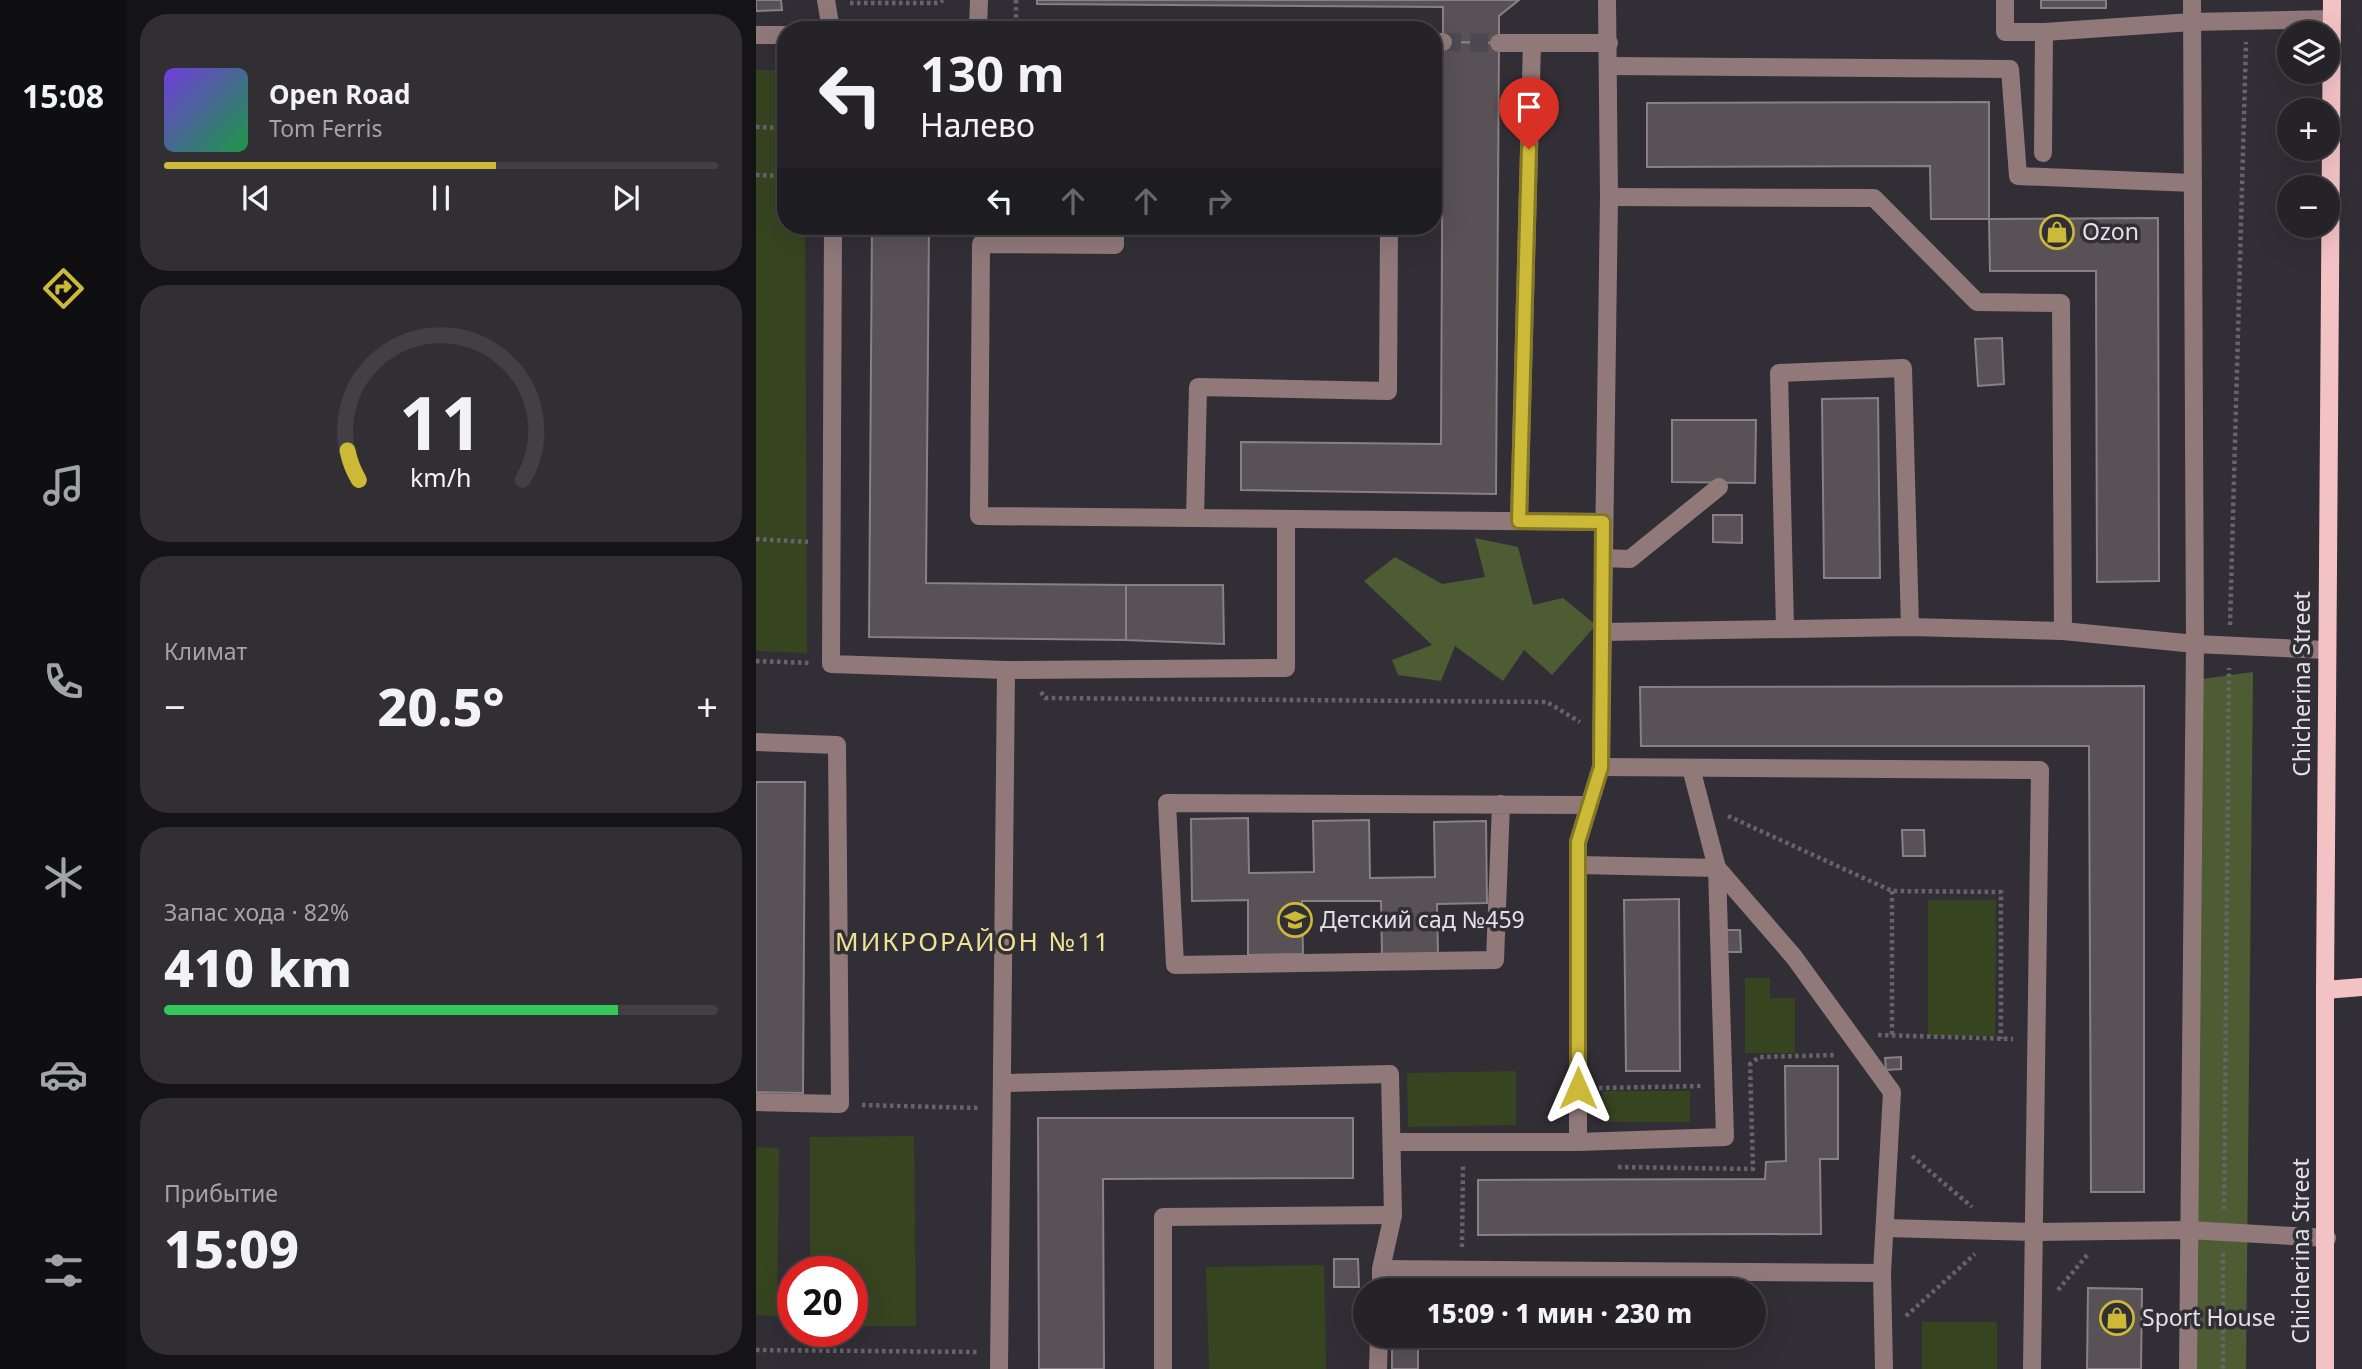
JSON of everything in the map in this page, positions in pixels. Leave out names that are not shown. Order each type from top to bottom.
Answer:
[{"type":"main road","name":"Chicherina Street","points":[[2325,1369],[2326,650],[2332,0]]},
{"type":"main road","points":[[2325,990],[2362,987]]},
{"type":"lane","points":[[826,0],[830,21]]},
{"type":"lane","points":[[978,21],[979,0]]},
{"type":"lane","points":[[1578,1142],[1578,842],[1601,767],[1609,197],[1607,0]]},
{"type":"lane","points":[[2005,0],[2005,32],[2192,22],[2332,19]]},
{"type":"lane","points":[[2188,1369],[2195,644],[2192,0]]},
{"type":"lane","points":[[2043,153],[2044,32]]},
{"type":"lane","points":[[756,35],[777,35]]},
{"type":"lane","points":[[1499,43],[1609,43]]},
{"type":"lane","points":[[1519,521],[1532,43]]},
{"type":"lane","points":[[1609,66],[2010,69],[2018,176],[2193,183]]},
{"type":"lane","points":[[1609,197],[1874,198],[1977,302],[2061,303],[2063,631]]},
{"type":"lane","points":[[833,235],[831,664],[1006,670],[1286,668],[1286,519]]},
{"type":"lane","points":[[1115,235],[1115,245],[981,244],[979,516],[1603,522]]},
{"type":"lane","points":[[1195,518],[1198,387],[1388,391],[1389,235]]},
{"type":"lane","points":[[1784,628],[1779,373],[1903,368],[1910,627]]},
{"type":"lane","points":[[1603,558],[1630,559],[1719,487]]},
{"type":"lane","points":[[1603,632],[1910,627],[2063,631],[2195,644],[2326,650]]},
{"type":"lane","points":[[999,1360],[1004,1108],[1006,670]]},
{"type":"lane","points":[[756,742],[837,745],[840,1104],[756,1102]]},
{"type":"lane","points":[[1601,767],[2040,770],[2032,1369]]},
{"type":"lane","points":[[1394,1142],[1578,1142],[1725,1137],[1717,868],[1691,768]]},
{"type":"lane","points":[[1501,804],[1495,960],[1175,965],[1167,803],[1501,804],[1589,805]]},
{"type":"lane","points":[[1578,865],[1717,868],[1794,957],[1892,1092],[1882,1273],[1884,1369]]},
{"type":"lane","points":[[1004,1083],[1390,1073],[1394,1215],[1381,1278]]},
{"type":"lane","points":[[1163,1369],[1163,1217],[1394,1215]]},
{"type":"lane","points":[[1886,1228],[2034,1232],[2189,1230],[2327,1238]]},
{"type":"lane","points":[[1381,1269],[1882,1273]]},
{"type":"lane","points":[[1378,1369],[1379,1348]]},
{"type":"path","points":[[849,0],[849,4],[862,4],[938,3],[943,0]]},
{"type":"path","points":[[1016,0],[1016,21]]},
{"type":"path","points":[[2223,1369],[2230,646],[2246,21]]},
{"type":"path","points":[[756,127],[777,128]]},
{"type":"path","points":[[756,175],[777,176]]},
{"type":"path","points":[[756,540],[832,542]]},
{"type":"path","points":[[756,661],[831,664]]},
{"type":"path","points":[[1026,670],[1045,698],[1547,702],[1601,735]]},
{"type":"path","points":[[1701,804],[1892,891],[2001,892],[2001,1039]]},
{"type":"path","points":[[1892,891],[1892,1035]]},
{"type":"path","points":[[1850,1034],[2036,1040]]},
{"type":"path","points":[[1578,1088],[1723,1086],[1759,1057],[1864,1054]]},
{"type":"path","points":[[840,1104],[1004,1108]]},
{"type":"path","points":[[1462,1269],[1463,1142]]},
{"type":"path","points":[[2033,1321],[2106,1231]]},
{"type":"path","points":[[756,1350],[999,1360]]},
{"type":"green space","points":[[756,70],[777,70],[777,235],[805,235],[807,653],[756,651]]},
{"type":"green space","points":[[1475,538],[1518,547],[1533,605],[1563,598],[1596,625],[1552,675],[1524,650],[1503,681],[1455,646],[1441,681],[1398,675],[1392,660],[1432,645],[1364,581],[1395,557],[1442,584],[1485,577]]},
{"type":"green space","points":[[2253,672],[2246,1369],[2196,1369],[2202,679]]},
{"type":"green space","points":[[1928,900],[1996,900],[1995,1036],[1928,1036]]},
{"type":"green space","points":[[1745,978],[1770,978],[1770,998],[1795,998],[1795,1053],[1745,1053]]},
{"type":"green space","points":[[1516,1071],[1516,1125],[1408,1127],[1407,1073]]},
{"type":"green space","points":[[1602,1091],[1690,1091],[1690,1122],[1602,1122]]},
{"type":"green space","points":[[914,1136],[916,1326],[868,1326],[868,1256],[810,1256],[810,1137]]},
{"type":"green space","points":[[756,1147],[779,1148],[777,1316],[756,1315]]},
{"type":"green space","points":[[1324,1265],[1326,1369],[1209,1369],[1206,1267]]},
{"type":"green space","points":[[1922,1322],[1997,1322],[1997,1369],[1922,1369]]},
{"type":"building","points":[[756,0],[781,0],[782,10],[756,11]]},
{"type":"building","points":[[1037,0],[1519,0],[1499,16],[1499,43],[1443,42],[1443,7],[1037,4]]},
{"type":"building","points":[[2041,0],[2106,0],[2106,8],[2041,8]]},
{"type":"building","points":[[1443,42],[1499,43],[1496,494],[1241,490],[1241,442],[1441,444]]},
{"type":"building","points":[[1989,102],[1989,219],[1931,219],[1930,166],[1647,167],[1647,103]]},
{"type":"building","points":[[2158,218],[2159,581],[2097,582],[2096,271],[1990,271],[1989,219]]},
{"type":"building","points":[[872,235],[929,235],[926,583],[1126,585],[1126,640],[869,637]]},
{"type":"building","points":[[2002,338],[2004,384],[1978,386],[1975,339]]},
{"type":"building","points":[[1878,398],[1880,578],[1824,578],[1822,399]]},
{"type":"building","points":[[1672,420],[1756,420],[1755,483],[1672,482]]},
{"type":"building","points":[[1713,515],[1742,515],[1742,543],[1713,542]]},
{"type":"building","points":[[1126,585],[1223,585],[1224,644],[1126,640]]},
{"type":"building","points":[[2144,686],[2144,1192],[2091,1192],[2089,746],[1641,746],[1640,687]]},
{"type":"building","points":[[756,782],[805,782],[803,1093],[756,1092]]},
{"type":"building","points":[[1248,818],[1249,873],[1314,872],[1313,821],[1369,820],[1370,878],[1435,877],[1434,822],[1486,821],[1487,903],[1437,904],[1438,954],[1382,955],[1381,901],[1302,901],[1303,954],[1248,955],[1248,900],[1192,901],[1191,819]]},
{"type":"building","points":[[1902,830],[1924,830],[1925,856],[1903,856]]},
{"type":"building","points":[[1679,899],[1680,1071],[1626,1071],[1624,900]]},
{"type":"building","points":[[1726,930],[1740,930],[1741,952],[1727,952]]},
{"type":"building","points":[[1901,1057],[1901,1069],[1886,1070],[1885,1058]]},
{"type":"building","points":[[1785,1066],[1838,1066],[1838,1159],[1820,1159],[1821,1234],[1478,1235],[1478,1180],[1765,1179],[1766,1162],[1786,1161]]},
{"type":"building","points":[[1038,1118],[1353,1118],[1353,1178],[1103,1179],[1104,1369],[1039,1369]]},
{"type":"building","points":[[1334,1259],[1358,1259],[1359,1278],[1353,1278],[1353,1287],[1334,1287]]},
{"type":"building","points":[[2088,1288],[2142,1289],[2141,1369],[2087,1369]]},
{"type":"building","points":[[1392,1348],[1418,1348],[1418,1369],[1392,1369]]},
{"type":"tunnel","points":[[1443,42],[1499,43]]},
{"type":"place","name":"Ozon","points":[[2057,232]]},
{"type":"place","name":"Детский сад №459","points":[[1295,920]]},
{"type":"place","name":"Sport House","points":[[2117,1318]]},
{"type":"district","name":"МИКРОРАЙОН №11","points":[[973,942]]},
{"type":"route","points":[[1529,149],[1519,521],[1603,522],[1601,767],[1578,842],[1578,1088]]}]
